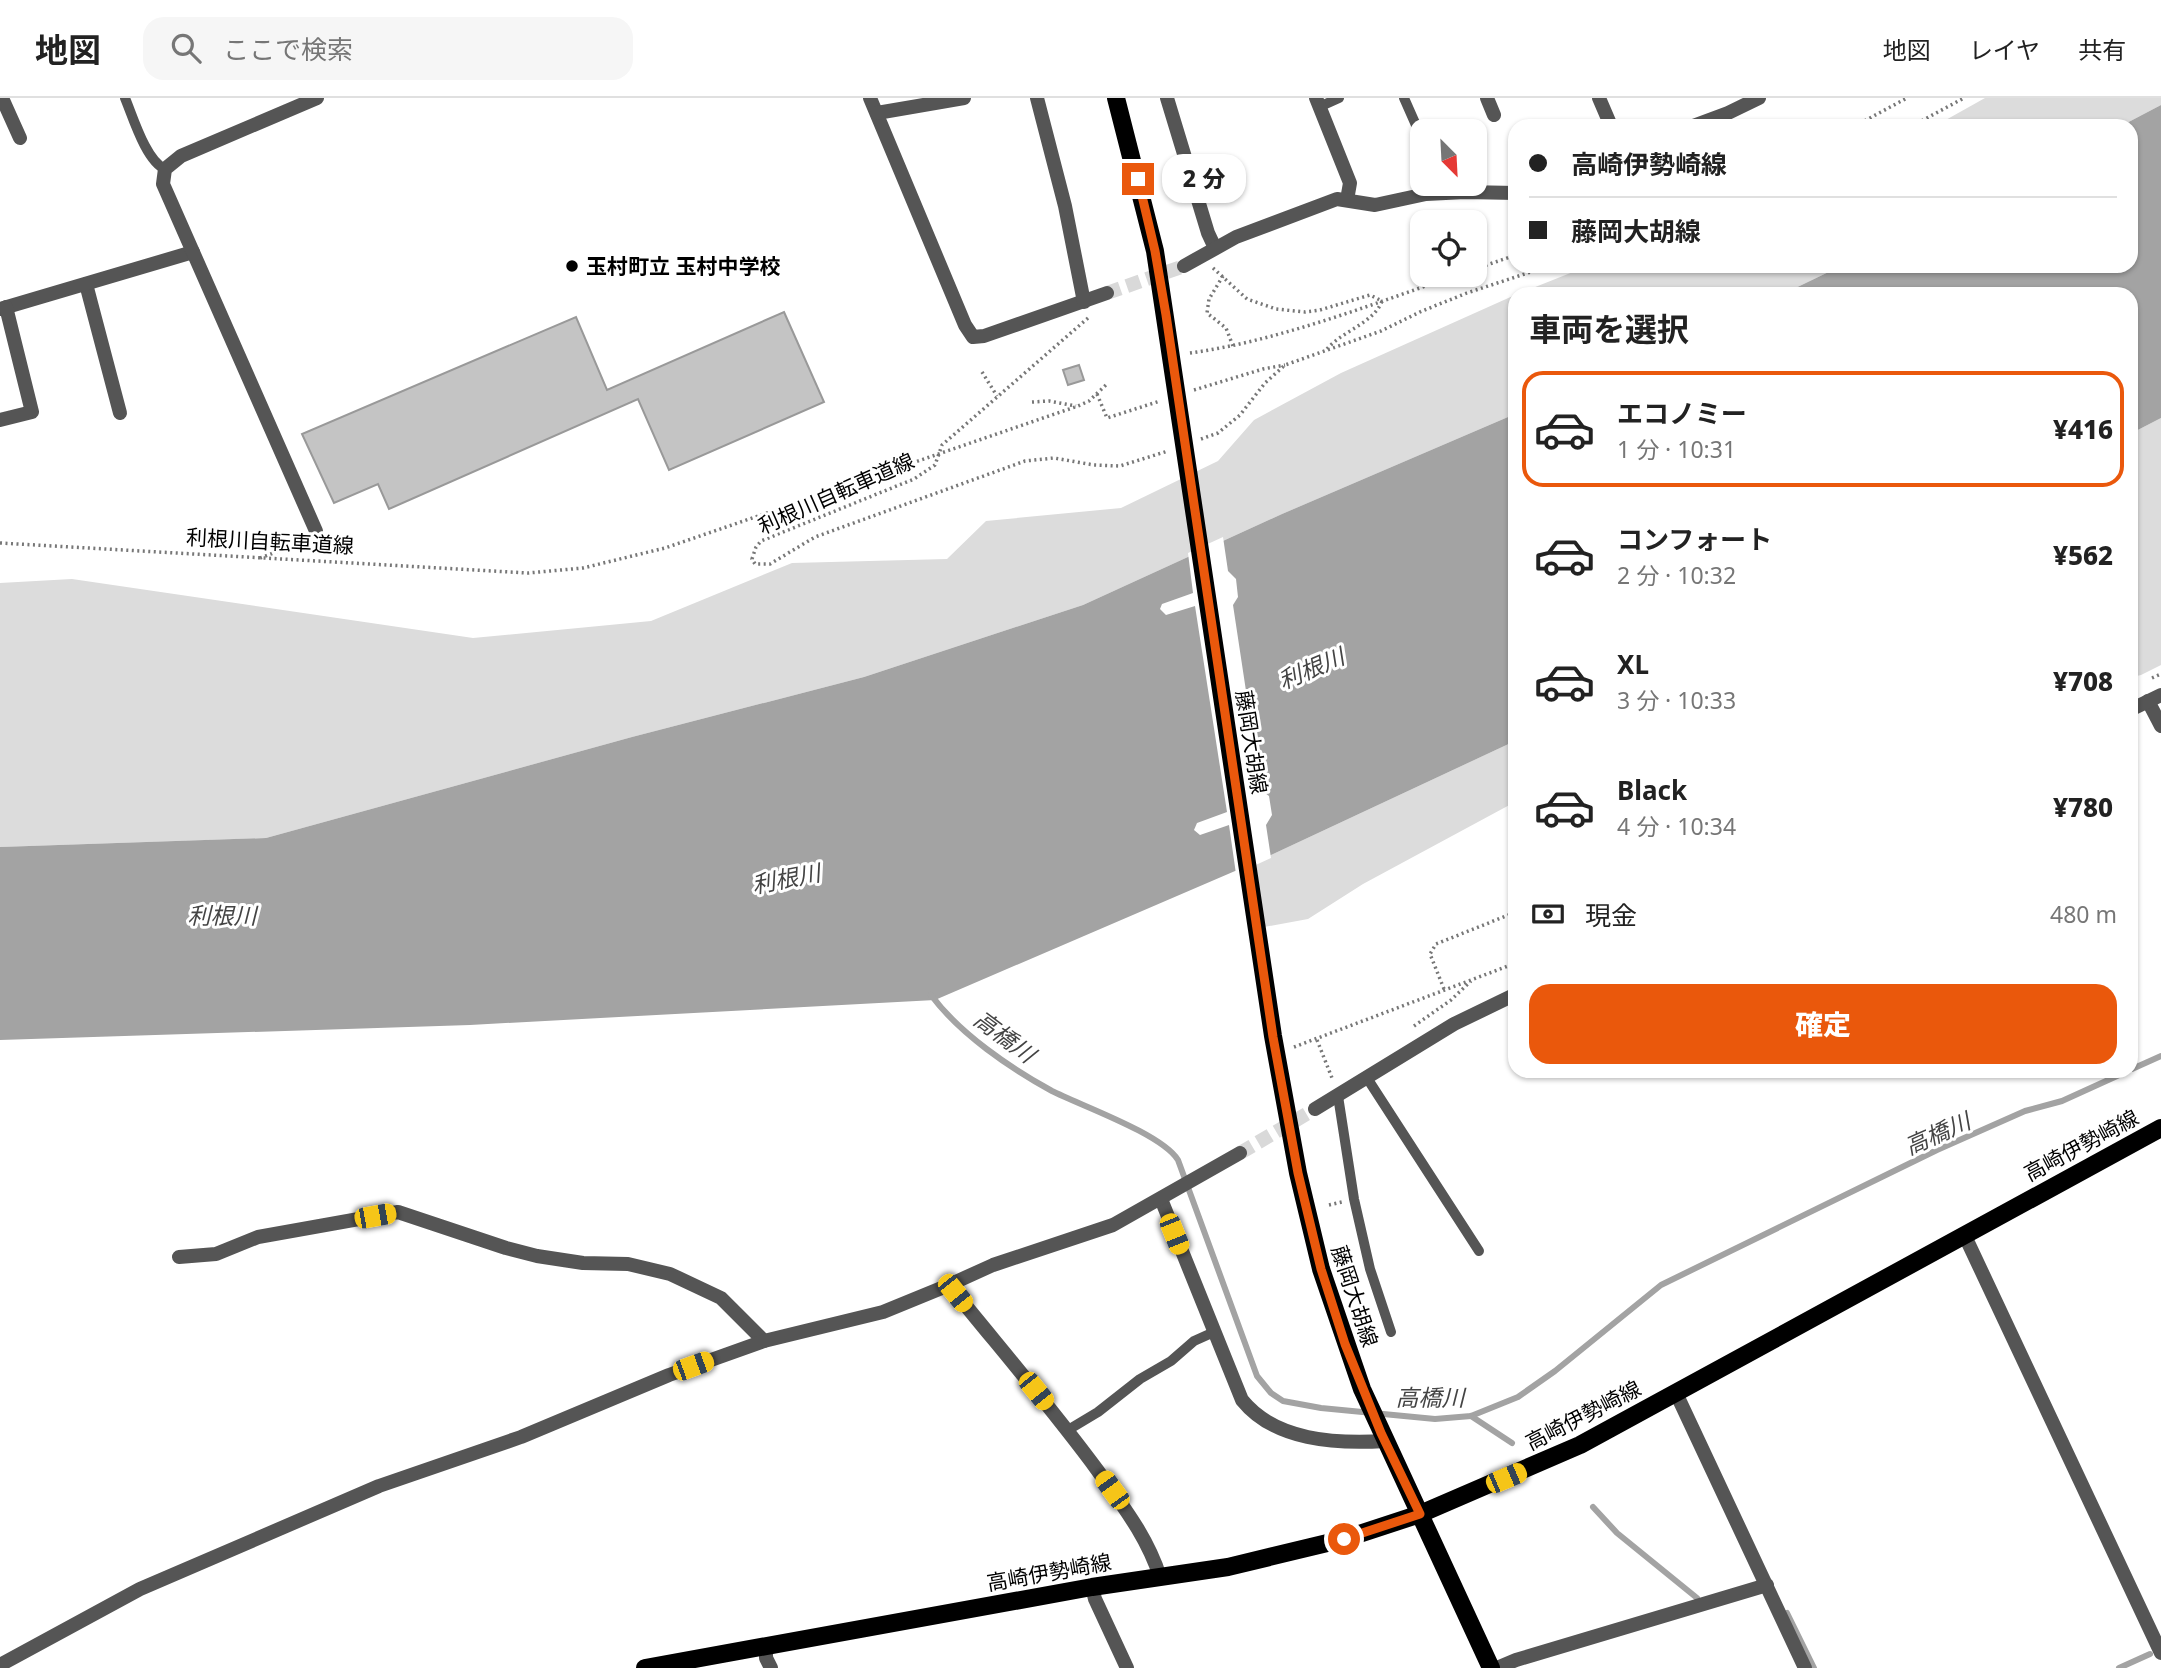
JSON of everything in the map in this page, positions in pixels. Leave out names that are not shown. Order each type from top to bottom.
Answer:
[{"type":"main road","name":"藤岡大胡線","points":[[1116,98],[1155,251],[1273,1037],[1310,1228],[1337,1319],[1382,1437]]},
{"type":"main road","name":"高崎伊勢崎線","points":[[645,1668],[1092,1587],[1228,1567],[1289,1554],[1420,1514],[1552,1458],[2161,1128]]},
{"type":"main road","points":[[1382,1437],[1491,1668]]},
{"type":"street","points":[[2,98],[20,138]]},
{"type":"street","points":[[312,536],[163,184],[166,169],[181,156],[317,98]]},
{"type":"street","points":[[870,98],[965,325],[973,337],[984,336],[1107,293]]},
{"type":"street","points":[[877,113],[964,98]]},
{"type":"street","points":[[1037,98],[1065,206],[1084,302]]},
{"type":"street","points":[[1167,98],[1215,248]]},
{"type":"street","points":[[1487,98],[1494,115]]},
{"type":"street","points":[[1599,98],[1608,119]]},
{"type":"street","points":[[1712,119],[1759,98]]},
{"type":"street","points":[[1317,102],[1350,183],[1347,200]]},
{"type":"street","points":[[1184,266],[1267,224],[1323,202],[1337,199],[1375,205],[1426,194],[1508,193]]},
{"type":"street","points":[[0,420],[32,412],[3,308],[193,252]]},
{"type":"street","points":[[86,284],[120,413]]},
{"type":"street","points":[[2138,706],[2155,698],[2161,726]]},
{"type":"street","points":[[1315,1109],[1336,1090],[1367,1078],[1454,1024],[1508,998]]},
{"type":"street","points":[[0,1665],[140,1589],[379,1486],[521,1437],[669,1375],[764,1341],[883,1312],[993,1265],[1113,1225],[1240,1153]]},
{"type":"street","points":[[1161,1199],[1242,1400],[1267,1423],[1296,1434],[1330,1440],[1382,1437]]},
{"type":"street","points":[[179,1258],[216,1254],[258,1237],[398,1212],[537,1256],[583,1263],[628,1264],[670,1274],[722,1298],[764,1341]]},
{"type":"street","points":[[1964,1234],[2161,1653]]},
{"type":"street","points":[[949,1285],[1068,1430],[1147,1542],[1160,1577]]},
{"type":"street","points":[[1676,1393],[1805,1668]]},
{"type":"street","points":[[1497,1668],[1767,1585]]},
{"type":"street","points":[[1092,1587],[1127,1668]]},
{"type":"street","points":[[766,1646],[766,1658],[771,1668]]},
{"type":"lane","points":[[125,98],[150,155],[159,166],[166,169]]},
{"type":"lane","points":[[1317,102],[1339,98]]},
{"type":"lane","points":[[1404,98],[1413,119]]},
{"type":"lane","points":[[1367,1078],[1479,1251]]},
{"type":"lane","points":[[1336,1090],[1354,1199],[1370,1269],[1391,1332]]},
{"type":"lane","points":[[1068,1430],[1098,1412],[1140,1379],[1171,1361],[1195,1341],[1214,1332]]},
{"type":"path","points":[[1869,119],[1907,98]]},
{"type":"path","points":[[1925,119],[1964,98]]},
{"type":"path","points":[[1487,265],[1508,258]]},
{"type":"path","points":[[1213,268],[1247,299],[1292,312],[1320,310],[1370,295],[1382,300]]},
{"type":"path","points":[[1192,443],[1219,433],[1285,365],[1381,331],[1467,293],[1528,273]]},
{"type":"path","points":[[1223,276],[1209,299],[1207,313],[1226,328],[1233,346]]},
{"type":"path","points":[[1190,353],[1233,346],[1421,287]]},
{"type":"path","points":[[1326,351],[1335,340],[1379,310],[1382,300]]},
{"type":"path","points":[[937,456],[942,445],[1087,320]]},
{"type":"path","points":[[982,372],[997,396]]},
{"type":"path","points":[[937,456],[1079,406],[1089,401],[1108,383]]},
{"type":"path","points":[[1097,394],[1105,410]]},
{"type":"path","points":[[1032,402],[1049,401],[1079,406]]},
{"type":"path","name":"利根川自転車道線","points":[[0,543],[528,573],[583,568],[665,548],[937,456],[935,465],[914,479],[761,541],[752,559],[755,564],[770,564],[815,537],[1025,461],[1054,458],[1094,466],[1120,466],[1179,447]]},
{"type":"path","points":[[258,559],[312,536]]},
{"type":"path","points":[[1444,989],[1430,954],[1436,944],[1508,915]]},
{"type":"path","points":[[1294,1047],[1508,966]]},
{"type":"path","points":[[1317,1040],[1336,1090]]},
{"type":"shaded area","points":[[1985,98],[2161,98],[2161,105],[2134,119],[1948,119]]},
{"type":"shaded area","points":[[1570,273],[1826,273],[1798,287],[1536,287]]},
{"type":"shaded area","points":[[1508,298],[1508,417],[1282,514],[1083,605],[864,677],[632,737],[266,838],[0,847],[0,583],[72,579],[473,638],[651,621],[792,563],[947,559],[986,521],[1121,508],[1218,461],[1254,420],[1341,373]]},
{"type":"shaded area","points":[[2161,418],[2161,665],[2138,676],[2138,430]]},
{"type":"shaded area","points":[[1508,744],[1508,806],[1363,884],[1308,919],[1264,927],[1256,862]]},
{"type":"water","points":[[2161,105],[2161,418],[2138,430],[2138,287],[1798,287],[1826,273],[2138,273],[2138,119],[2134,119]]},
{"type":"water","name":"利根川","points":[[1508,417],[1508,744],[1256,862],[935,1000],[470,1025],[0,1040],[0,847],[266,838],[632,737],[864,677],[1083,605],[1282,514]]},
{"type":"pier","points":[[1223,537],[1228,571],[1236,579],[1238,597],[1233,605],[1261,790],[1269,796],[1272,815],[1266,825],[1271,858],[1236,874],[1229,825],[1200,835],[1194,830],[1197,823],[1227,812],[1195,606],[1166,615],[1160,609],[1162,604],[1193,593],[1188,553]]},
{"type":"building","points":[[784,312],[824,402],[669,470],[638,399],[389,509],[378,484],[334,503],[302,434],[576,317],[607,390]]},
{"type":"building","points":[[1079,365],[1084,380],[1068,385],[1063,370]]},
{"type":"waterway","name":"高橋川","points":[[931,995],[956,1023],[1019,1072],[1052,1091],[1156,1140],[1178,1160],[1257,1376],[1271,1393],[1283,1401],[1321,1408],[1435,1419],[1471,1416],[1518,1397],[1555,1371],[1661,1285],[1937,1150],[2025,1111],[2062,1101],[2113,1078]]},
{"type":"waterway","name":"高橋川","points":[[2138,1066],[2161,1056]]},
{"type":"waterway","points":[[1471,1416],[1512,1443]]},
{"type":"waterway","points":[[1593,1507],[1617,1533],[1697,1598]]},
{"type":"waterway","points":[[1787,1613],[1814,1668]]},
{"type":"waterway","points":[[2119,1668],[2150,1654]]},
{"type":"tunnel","points":[[1107,293],[1184,266]]},
{"type":"tunnel","points":[[1240,1153],[1315,1109]]},
{"type":"place","name":"玉村町立 玉村中学校","points":[[572,266]]},
{"type":"route","points":[[1138,179],[1155,251],[1166,315],[1273,1037],[1298,1173],[1321,1269],[1345,1344],[1381,1433],[1420,1514],[1344,1539]]}]
